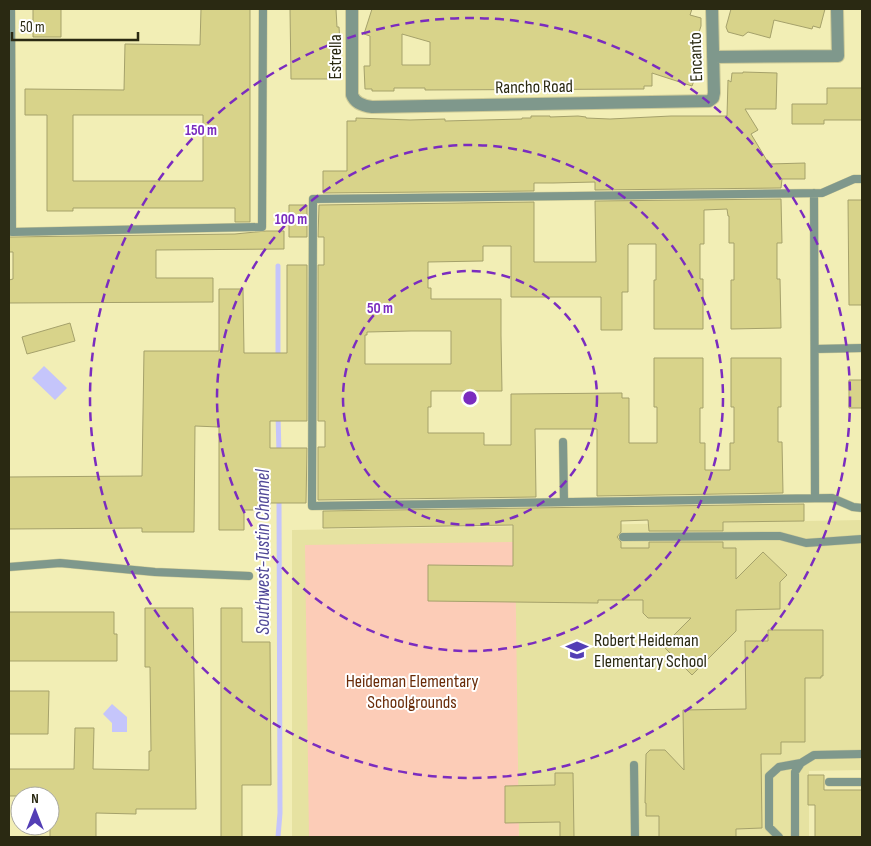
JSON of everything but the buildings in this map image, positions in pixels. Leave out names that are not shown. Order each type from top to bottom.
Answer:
[{"type":"street","name":"Estrella","points":[[352,9],[352,95],[354,100],[359,103]]},
{"type":"street","name":"Encanto","points":[[709,101],[714,98],[712,9]]},
{"type":"street","points":[[713,57],[838,56],[837,9]]},
{"type":"street","name":"Rancho Road","points":[[359,103],[372,107],[709,101]]},
{"type":"lane","points":[[11,9],[12,232],[262,227],[263,9]]},
{"type":"lane","points":[[862,179],[854,179],[822,193],[313,199],[312,506],[832,498],[852,508],[862,508]]},
{"type":"lane","points":[[814,193],[816,498]]},
{"type":"lane","points":[[814,349],[862,348]]},
{"type":"lane","points":[[563,442],[564,502]]},
{"type":"lane","points":[[623,538],[780,536],[806,543],[862,538]]},
{"type":"lane","points":[[9,568],[60,563],[155,572],[249,576]]},
{"type":"lane","points":[[779,837],[769,827],[769,776],[779,767],[801,763],[814,755],[862,754]]},
{"type":"lane","points":[[795,837],[795,772],[801,763]]},
{"type":"lane","points":[[634,765],[635,837]]},
{"type":"lane","points":[[829,782],[862,782]]},
{"type":"shaded area","name":"Robert Heideman Elementary School","points":[[862,520],[862,770],[809,771],[809,837],[292,837],[292,530]]},
{"type":"green space","name":"Heideman Elementary Schoolgrounds","points":[[515,542],[519,837],[309,837],[305,545]]},
{"type":"water","points":[[44,366],[67,388],[55,400],[32,378]]},
{"type":"water","points":[[112,704],[127,717],[127,732],[112,732],[112,723],[103,714]]},
{"type":"waterway","name":"Southwest-Tustin Channel","points":[[278,266],[278,358]]},
{"type":"waterway","name":"Southwest-Tustin Channel","points":[[278,414],[279,453]]},
{"type":"waterway","name":"Southwest-Tustin Channel","points":[[278,837],[280,813],[279,497]]},
{"type":"place","name":"Robert Heideman Elementary School","points":[[577,650]]}]
